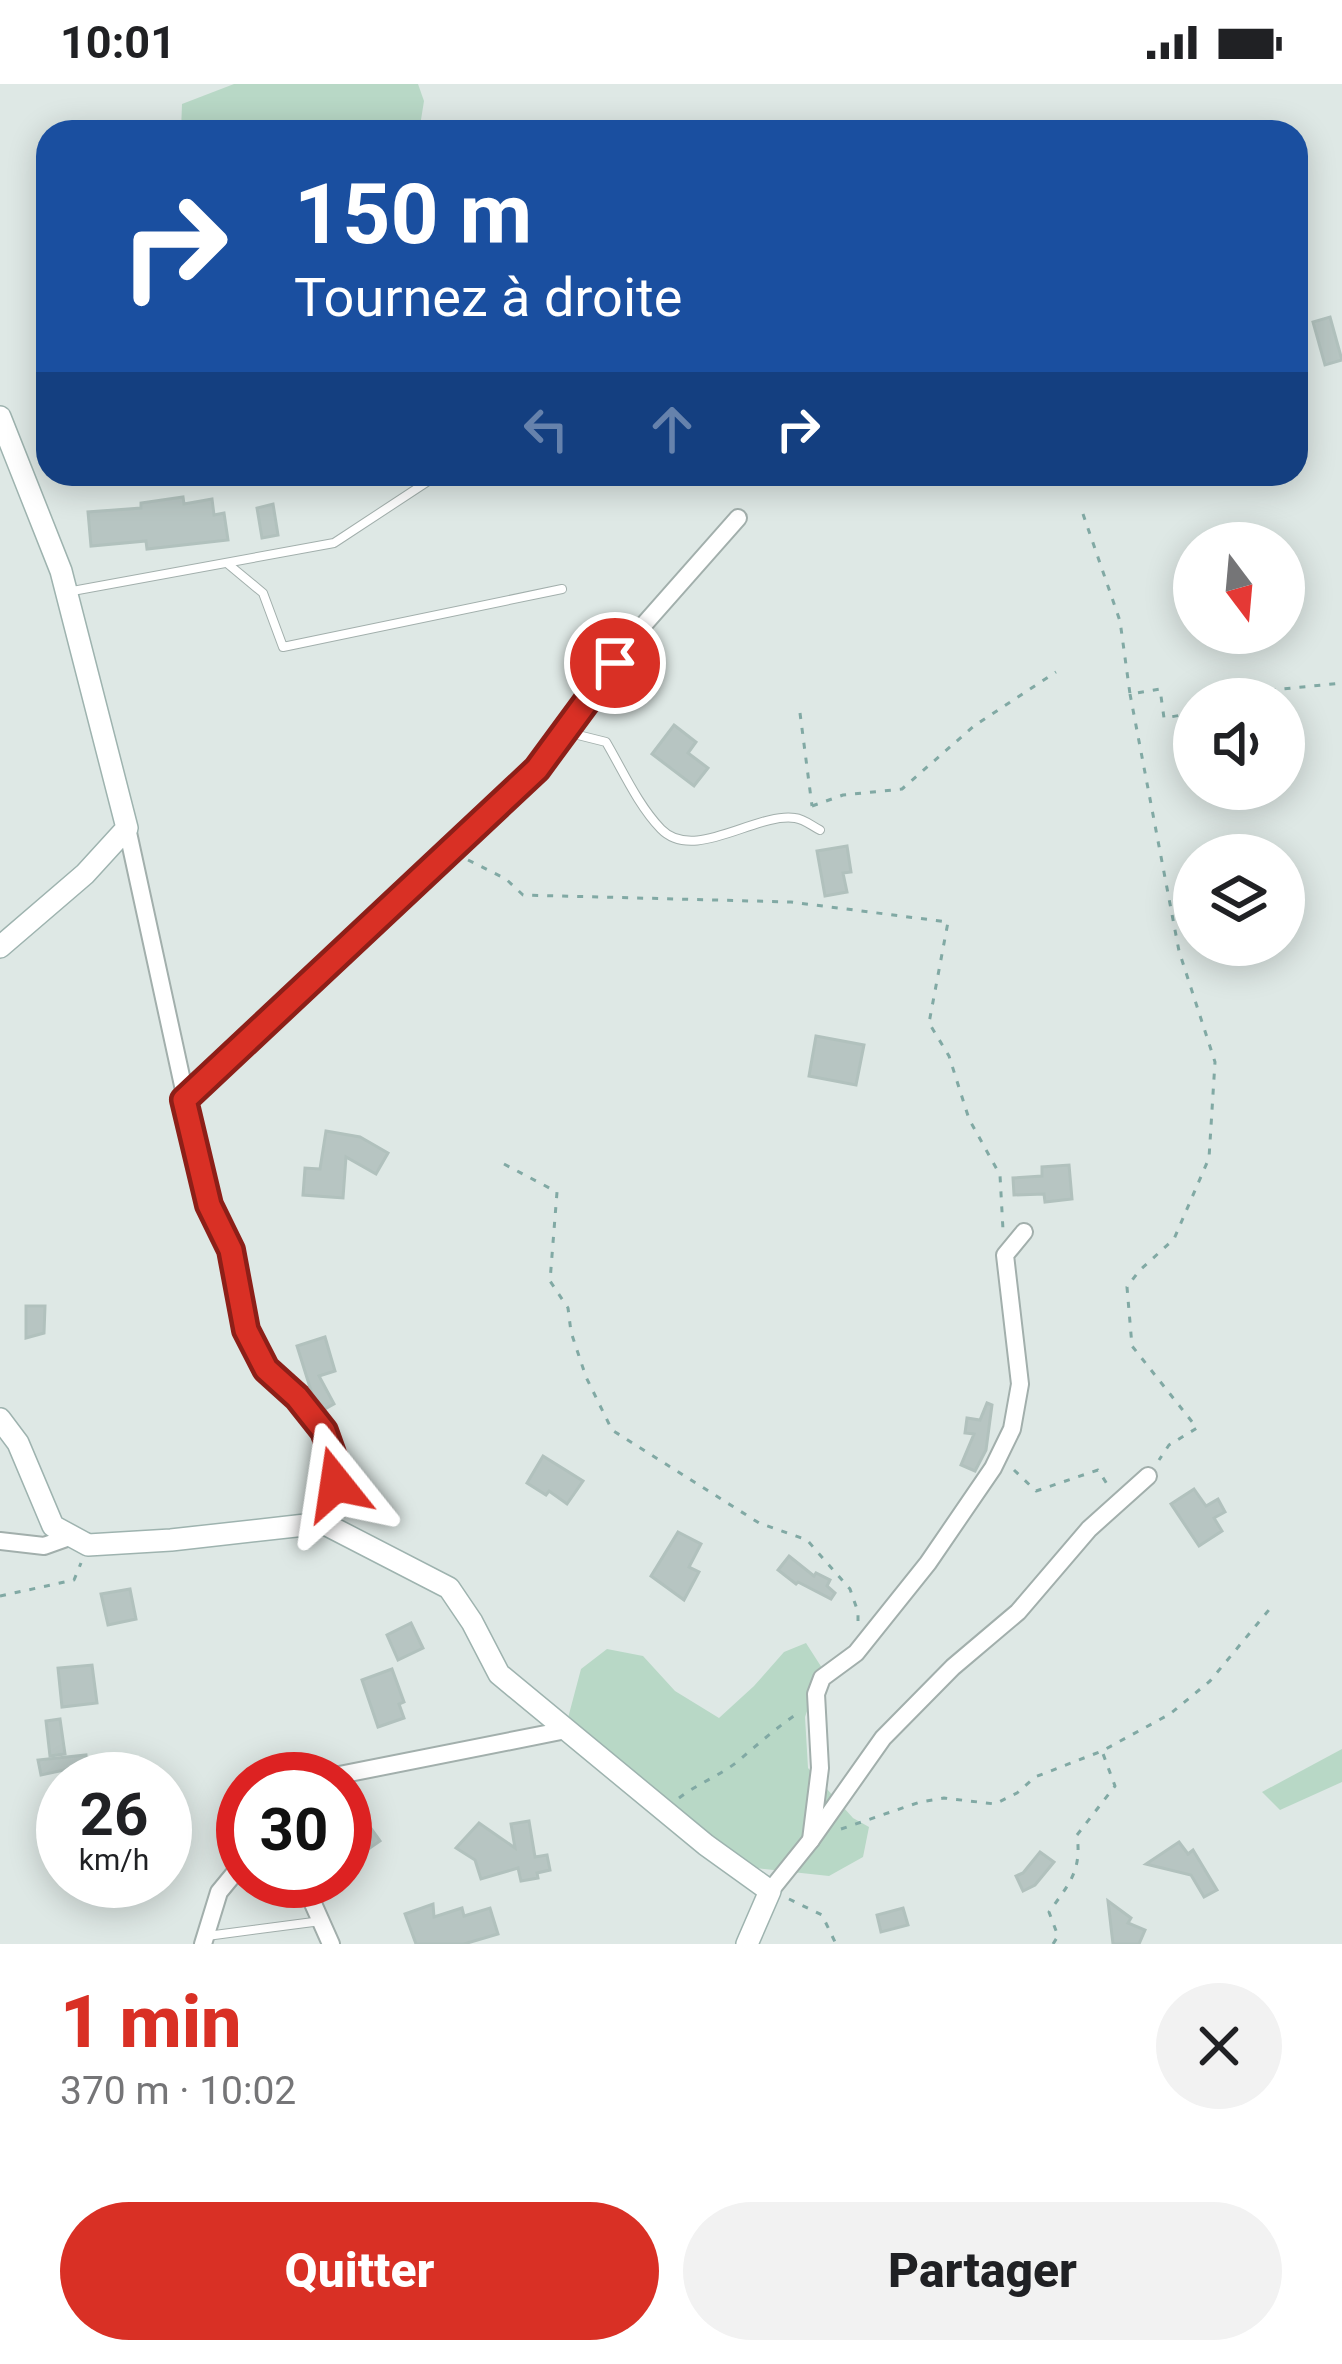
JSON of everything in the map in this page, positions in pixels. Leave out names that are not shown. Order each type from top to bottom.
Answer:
[{"type":"street","points":[[0,417],[61,571],[127,828],[209,1205],[231,1250],[246,1330],[266,1369],[324,1431],[334,1459],[336,1484],[323,1523]]},
{"type":"street","points":[[184,1100],[537,769],[640,629],[738,518]]},
{"type":"street","points":[[0,947],[85,874],[127,828]]},
{"type":"street","points":[[811,1840],[820,1768],[816,1694],[822,1678],[856,1653],[928,1563],[1012,1430],[1020,1384],[1005,1255],[1024,1232]]},
{"type":"street","points":[[0,1419],[18,1443],[52,1526],[80,1541]]},
{"type":"street","points":[[747,1944],[770,1892],[883,1738],[953,1667],[1018,1612],[1089,1529],[1148,1476]]},
{"type":"street","points":[[0,1541],[44,1546],[171,1540],[323,1523],[448,1588],[499,1674],[770,1892]]},
{"type":"street","points":[[372,1769],[566,1730]]},
{"type":"street","points":[[204,1940],[216,1902]]},
{"type":"street","points":[[314,1908],[331,1944]]},
{"type":"lane","points":[[65,592],[334,543],[421,486]]},
{"type":"lane","points":[[227,562],[263,593],[283,647],[562,589]]},
{"type":"lane","points":[[564,732],[606,742],[664,833],[682,841],[798,817],[820,830]]},
{"type":"lane","points":[[204,1940],[320,1921]]},
{"type":"path","points":[[1083,514],[1120,621],[1179,951],[1215,1062],[1210,1157],[1174,1239],[1127,1287],[1132,1346],[1197,1428],[1169,1445],[1148,1476]]},
{"type":"path","points":[[800,713],[812,806],[843,794],[902,789],[974,726],[1056,673]]},
{"type":"path","points":[[1305,687],[1342,682]]},
{"type":"path","points":[[1130,694],[1160,689],[1164,718],[1173,716]]},
{"type":"path","points":[[452,848],[506,879],[523,895],[791,902],[948,922],[929,1023],[949,1056],[969,1119],[1000,1175],[1005,1255]]},
{"type":"path","points":[[504,1164],[557,1192],[550,1281],[568,1308],[586,1377],[612,1430],[759,1523],[807,1540],[850,1589],[858,1612],[856,1653]]},
{"type":"path","points":[[999,1456],[1036,1491],[1098,1470],[1121,1500]]},
{"type":"path","points":[[0,1596],[74,1580],[80,1541]]},
{"type":"path","points":[[811,1840],[920,1802],[944,1798],[994,1804],[1035,1777],[1102,1751],[1170,1714],[1210,1682],[1274,1605]]},
{"type":"path","points":[[663,1810],[733,1765],[816,1701]]},
{"type":"path","points":[[1052,1944],[1058,1936],[1049,1912],[1073,1879],[1080,1855],[1077,1834],[1115,1786],[1102,1751]]},
{"type":"path","points":[[770,1892],[819,1912],[836,1944]]},
{"type":"green space","points":[[234,84],[418,84],[424,101],[421,120],[181,120],[182,104]]},
{"type":"green space","points":[[806,1643],[822,1668],[805,1717],[808,1768],[853,1818],[869,1827],[863,1857],[829,1876],[756,1868],[690,1821],[568,1718],[581,1669],[607,1649],[643,1656],[675,1691],[719,1718],[784,1652]]},
{"type":"green space","points":[[1342,1749],[1342,1782],[1280,1810],[1262,1792]]},
{"type":"building","points":[[1330,317],[1342,360],[1325,365],[1313,322]]},
{"type":"building","points":[[183,497],[184,504],[212,499],[214,515],[224,513],[228,540],[147,549],[146,541],[91,546],[88,512],[141,508],[141,503]]},
{"type":"building","points":[[273,504],[278,535],[262,538],[257,508]]},
{"type":"building","points":[[674,725],[696,742],[688,753],[708,768],[694,786],[652,754]]},
{"type":"building","points":[[847,846],[851,872],[843,873],[847,892],[825,896],[817,851]]},
{"type":"building","points":[[816,1036],[864,1045],[856,1085],[809,1076]]},
{"type":"building","points":[[326,1131],[360,1137],[388,1153],[376,1174],[346,1157],[343,1198],[303,1195],[305,1168],[320,1169]]},
{"type":"building","points":[[1069,1165],[1072,1199],[1045,1202],[1044,1194],[1014,1195],[1013,1178],[1042,1176],[1042,1167]]},
{"type":"building","points":[[26,1306],[45,1306],[44,1333],[26,1338]]},
{"type":"building","points":[[325,1337],[335,1371],[319,1376],[334,1404],[323,1410],[313,1397],[297,1346]]},
{"type":"building","points":[[987,1403],[992,1405],[986,1450],[975,1471],[961,1465],[974,1434],[965,1433],[967,1418],[980,1420]]},
{"type":"building","points":[[543,1456],[583,1481],[567,1504],[527,1483]]},
{"type":"building","points":[[1194,1489],[1206,1506],[1218,1499],[1225,1512],[1214,1518],[1222,1531],[1199,1546],[1171,1504]]},
{"type":"building","points":[[678,1532],[701,1544],[689,1567],[699,1572],[684,1600],[651,1576]]},
{"type":"building","points":[[789,1556],[814,1576],[830,1580],[827,1586],[835,1593],[831,1599],[796,1584],[778,1570]]},
{"type":"building","points":[[130,1589],[136,1619],[108,1625],[101,1594]]},
{"type":"building","points":[[411,1623],[423,1648],[398,1660],[387,1635]]},
{"type":"building","points":[[92,1665],[97,1703],[62,1707],[58,1668]]},
{"type":"building","points":[[392,1669],[404,1702],[399,1704],[404,1718],[378,1727],[362,1680]]},
{"type":"building","points":[[60,1719],[65,1752],[50,1752],[46,1721]]},
{"type":"building","points":[[529,1821],[535,1857],[547,1855],[550,1870],[537,1873],[538,1878],[521,1881],[518,1868],[481,1879],[475,1860],[456,1848],[479,1823],[515,1848],[511,1824]]},
{"type":"building","points":[[1179,1842],[1188,1854],[1193,1850],[1217,1890],[1204,1897],[1191,1875],[1146,1864]]},
{"type":"building","points":[[1040,1852],[1054,1862],[1035,1885],[1023,1891],[1016,1876]]},
{"type":"building","points":[[1108,1901],[1131,1918],[1128,1923],[1145,1930],[1139,1944],[1113,1944]]},
{"type":"building","points":[[433,1904],[434,1917],[462,1908],[464,1916],[490,1908],[498,1934],[464,1944],[416,1944],[405,1914]]},
{"type":"building","points":[[903,1908],[908,1925],[881,1932],[877,1915]]},
{"type":"route","points":[[336,1484],[324,1431],[266,1369],[246,1330],[231,1250],[209,1205],[184,1100],[537,769],[615,663]]}]
